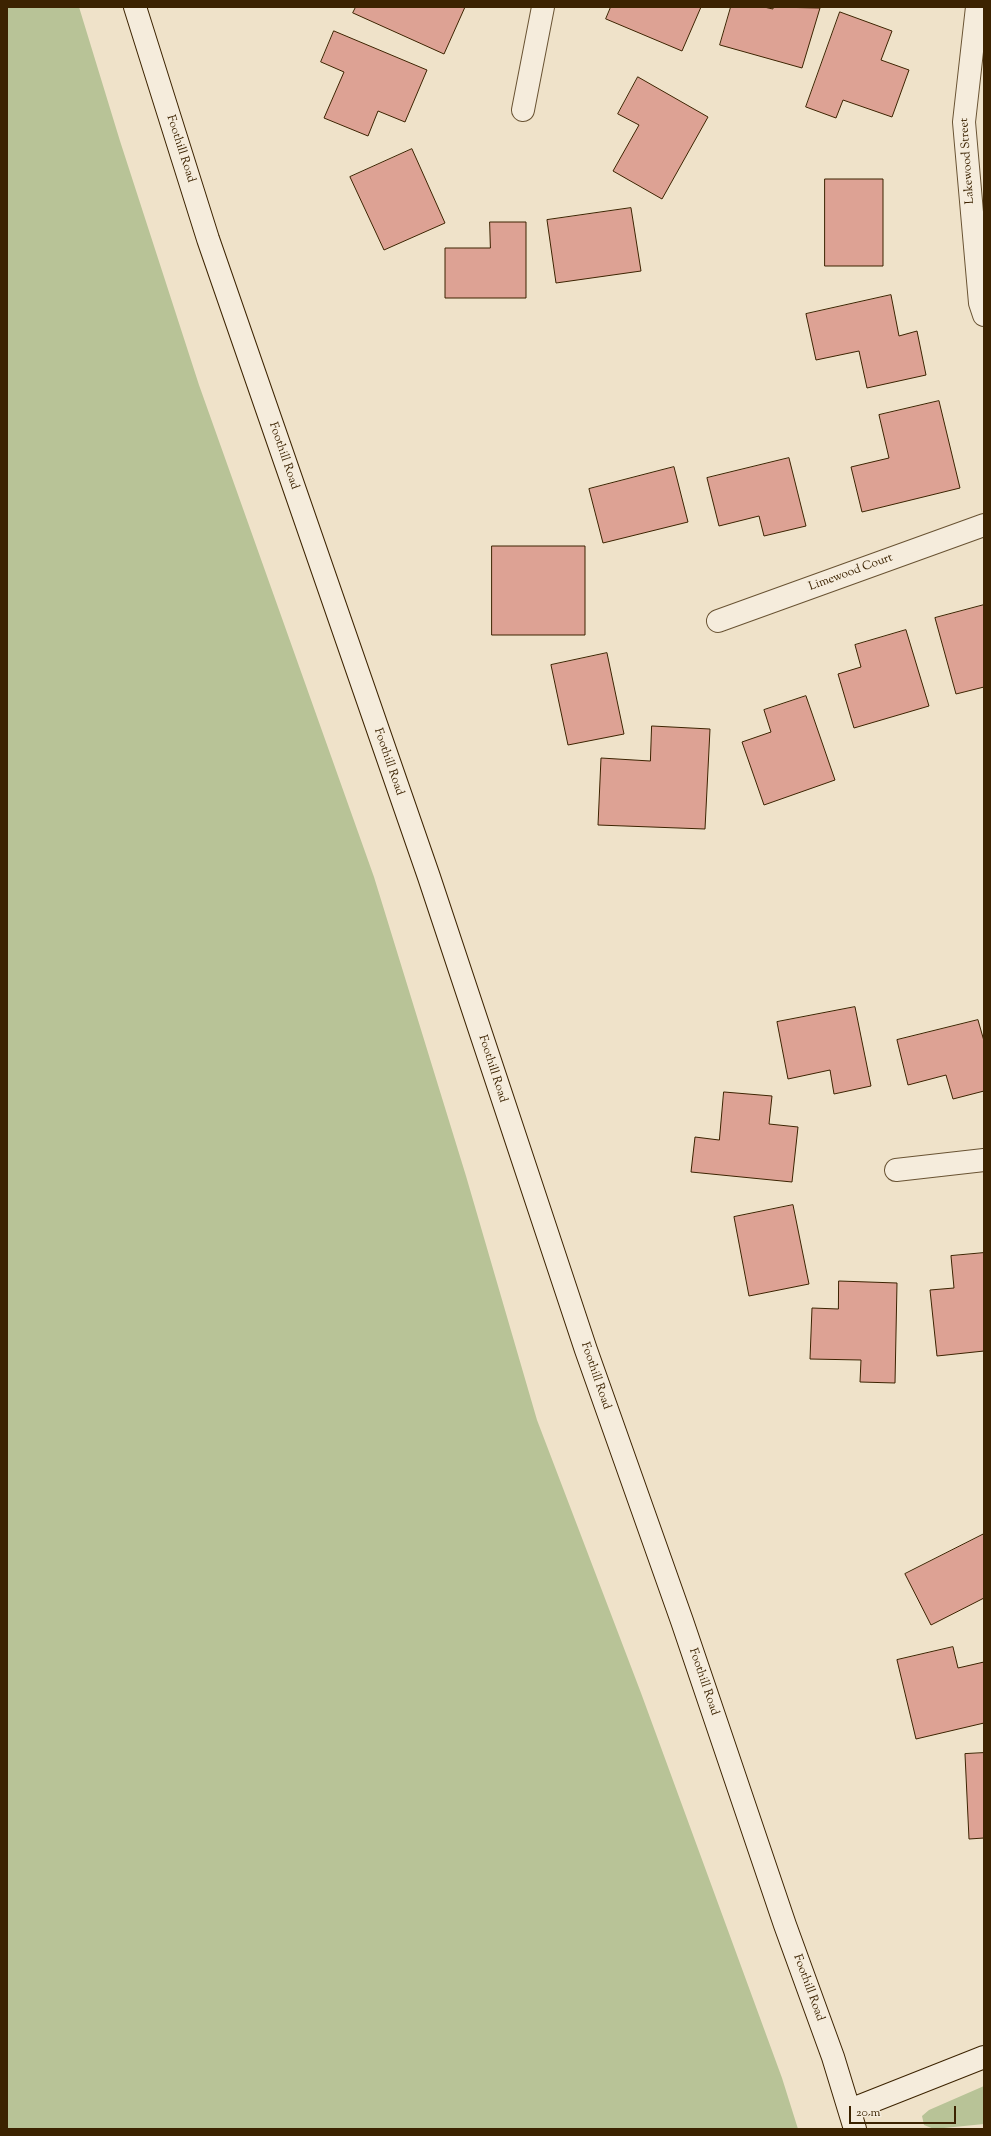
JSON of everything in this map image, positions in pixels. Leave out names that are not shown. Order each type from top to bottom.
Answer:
[{"type":"main road","name":"Foothill Road","points":[[135,7],[208,238],[429,877],[586,1350],[679,1613],[784,1925],[833,2057],[853,2120]]},
{"type":"main road","points":[[523,110],[543,7]]},
{"type":"main road","name":"Lakewood Street","points":[[977,7],[964,122],[980,303],[984,316]]},
{"type":"main road","name":"Limewood Court","points":[[718,621],[984,525]]},
{"type":"main road","points":[[896,1170],[984,1160]]},
{"type":"main road","points":[[853,2120],[984,2057]]},
{"type":"green space","points":[[7,7],[79,7],[120,141],[199,385],[374,877],[466,1176],[537,1420],[641,1693],[782,2078],[798,2129],[7,2129]]},
{"type":"green space","points":[[984,2086],[984,2124],[934,2129],[924,2125],[922,2116],[929,2110]]},
{"type":"building","points":[[356,7],[465,7],[444,54],[353,13]]},
{"type":"building","points":[[611,7],[701,7],[682,51],[606,19]]},
{"type":"building","points":[[731,7],[764,7],[773,9],[773,7],[820,8],[802,68],[720,45]]},
{"type":"building","points":[[840,12],[892,31],[881,60],[909,70],[892,117],[843,100],[836,118],[806,107]]},
{"type":"building","points":[[334,31],[427,70],[405,122],[378,111],[368,136],[324,118],[344,72],[321,62]]},
{"type":"building","points":[[638,77],[708,117],[662,199],[613,171],[639,125],[618,114]]},
{"type":"building","points":[[412,149],[445,223],[384,250],[350,177]]},
{"type":"building","points":[[825,179],[883,179],[883,266],[825,266]]},
{"type":"building","points":[[631,208],[641,271],[556,283],[547,220]]},
{"type":"building","points":[[490,222],[526,222],[526,298],[445,298],[445,248],[490,248]]},
{"type":"building","points":[[891,295],[899,336],[917,331],[926,375],[867,388],[859,351],[816,360],[806,314]]},
{"type":"building","points":[[939,401],[960,488],[862,512],[851,467],[889,458],[879,415]]},
{"type":"building","points":[[789,458],[806,526],[764,536],[759,516],[719,526],[707,478]]},
{"type":"building","points":[[674,467],[688,522],[603,543],[589,489]]},
{"type":"building","points":[[492,546],[585,546],[585,635],[492,635]]},
{"type":"building","points":[[984,605],[984,687],[956,694],[935,618]]},
{"type":"building","points":[[906,630],[929,706],[854,728],[838,674],[861,667],[855,645]]},
{"type":"building","points":[[607,653],[624,734],[568,745],[551,665]]},
{"type":"building","points":[[806,696],[835,780],[764,805],[742,742],[771,732],[764,710]]},
{"type":"building","points":[[652,726],[710,729],[705,829],[598,825],[601,758],[650,761]]},
{"type":"building","points":[[855,1007],[871,1086],[834,1094],[830,1070],[788,1079],[777,1022]]},
{"type":"building","points":[[978,1020],[984,1041],[984,1091],[953,1099],[946,1075],[908,1085],[897,1040]]},
{"type":"building","points":[[724,1092],[772,1096],[769,1124],[798,1127],[792,1182],[691,1172],[695,1137],[719,1140]]},
{"type":"building","points":[[793,1205],[809,1284],[749,1296],[734,1217]]},
{"type":"building","points":[[984,1253],[984,1351],[937,1356],[930,1290],[954,1288],[951,1256]]},
{"type":"building","points":[[839,1281],[897,1283],[895,1383],[860,1382],[861,1360],[810,1359],[812,1308],[838,1309]]},
{"type":"building","points":[[984,1534],[984,1598],[931,1625],[905,1574]]},
{"type":"building","points":[[953,1647],[958,1668],[984,1662],[984,1723],[916,1739],[897,1660]]},
{"type":"building","points":[[984,1753],[984,1838],[969,1839],[965,1754]]}]
